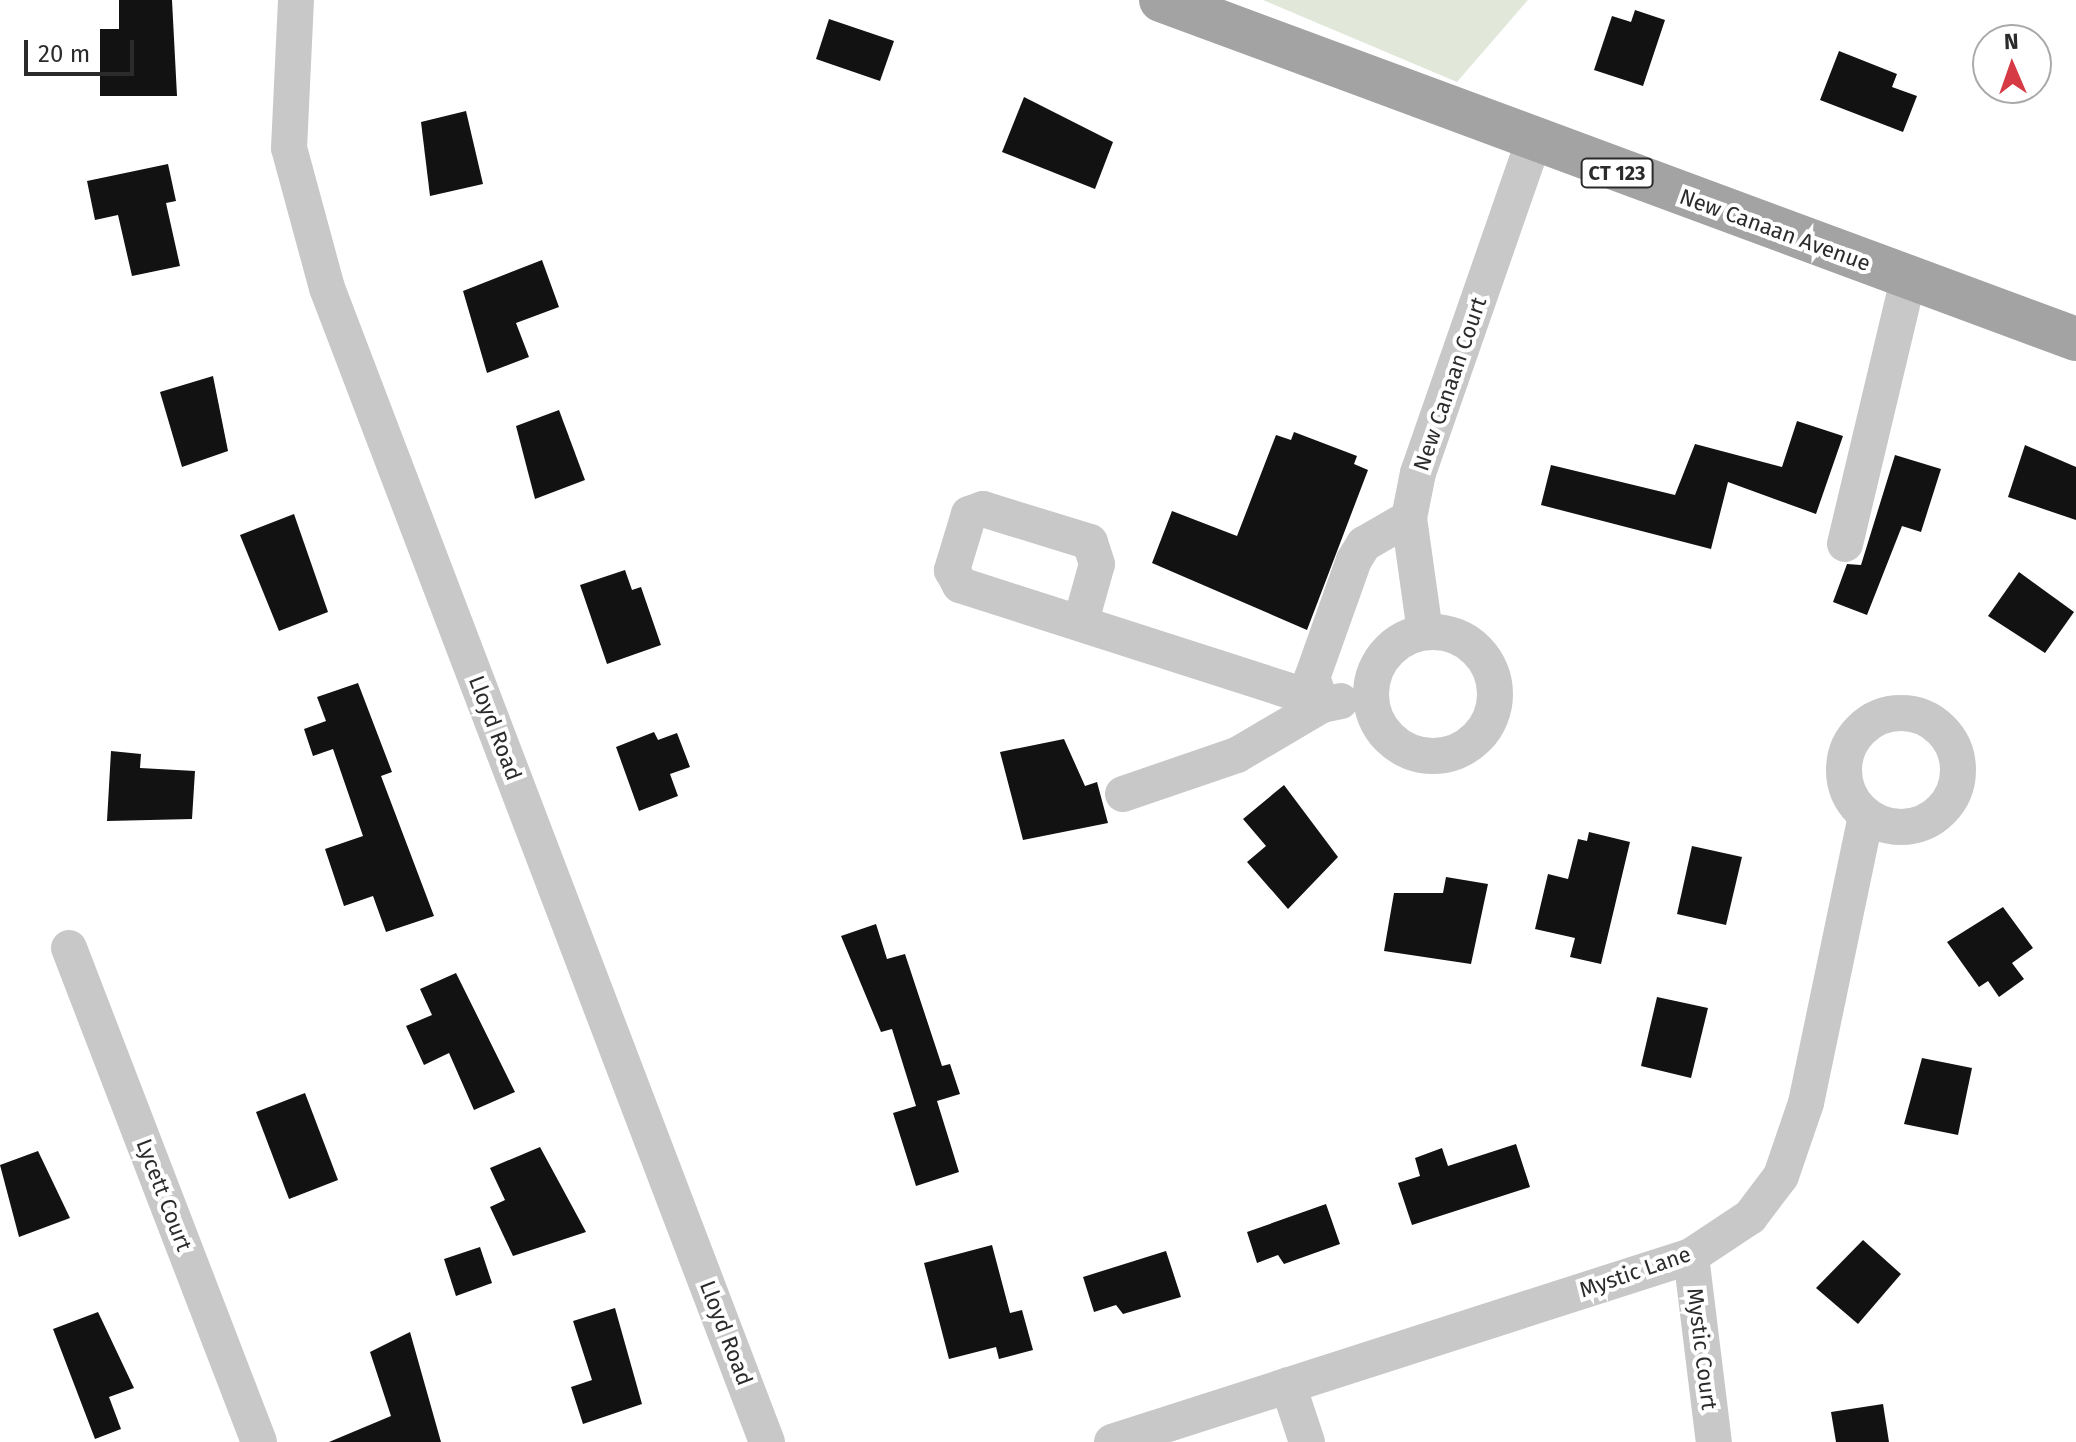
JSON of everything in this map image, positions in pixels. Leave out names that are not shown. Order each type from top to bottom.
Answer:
[{"type":"main road","name":"New Canaan Avenue","points":[[1172,2],[1533,142],[2076,339]]},
{"type":"street","name":"Lloyd Road","points":[[296,0],[289,148],[327,288],[767,1442]]},
{"type":"street","name":"New Canaan Court","points":[[1425,632],[1409,518],[1418,473],[1533,142]]},
{"type":"street","points":[[1845,544],[1908,279]]},
{"type":"street","points":[[1321,702],[1312,678],[1354,560],[1364,544],[1409,518]]},
{"type":"street","points":[[1081,621],[1321,702],[1371,698]]},
{"type":"street","points":[[1425,632],[1458,637],[1488,664],[1495,696],[1481,733],[1454,753],[1414,753],[1386,735],[1371,698],[1385,655],[1425,632]]},
{"type":"street","points":[[1123,794],[1237,755],[1321,702]]},
{"type":"street","name":"Mystic Lane","points":[[1112,1442],[1691,1256],[1750,1217],[1781,1176],[1806,1103],[1866,817]]},
{"type":"street","name":"Lycett Court","points":[[69,948],[259,1442]]},
{"type":"street","name":"Mystic Court","points":[[1691,1256],[1714,1442]]},
{"type":"street","points":[[1288,1385],[1307,1442]]},
{"type":"shaded area","points":[[1263,0],[1528,0],[1457,82]]},
{"type":"building","points":[[119,0],[172,0],[177,96],[100,96],[100,29],[119,29]]},
{"type":"building","points":[[1635,10],[1665,20],[1643,86],[1594,70],[1612,16],[1631,22]]},
{"type":"building","points":[[829,19],[894,41],[880,81],[816,59]]},
{"type":"building","points":[[1839,51],[1897,74],[1892,87],[1917,96],[1903,132],[1820,100]]},
{"type":"building","points":[[1024,97],[1113,142],[1095,189],[1002,152]]},
{"type":"building","points":[[466,111],[483,184],[430,196],[421,122]]},
{"type":"building","points":[[168,164],[176,201],[166,203],[180,266],[132,276],[118,215],[95,220],[87,181]]},
{"type":"building","points":[[542,260],[559,307],[516,323],[529,357],[487,373],[463,291]]},
{"type":"building","points":[[213,376],[228,451],[182,467],[160,392]]},
{"type":"building","points":[[559,410],[585,480],[535,499],[516,426]]},
{"type":"building","points":[[1797,421],[1843,436],[1816,514],[1728,482],[1711,549],[1541,505],[1551,465],[1675,495],[1695,444],[1782,467]]},
{"type":"building","points":[[1294,432],[1357,456],[1354,464],[1368,470],[1307,630],[1152,563],[1172,511],[1237,536],[1276,435],[1291,440]]},
{"type":"building","points":[[2025,445],[2076,467],[2076,520],[2008,497]]},
{"type":"building","points":[[1895,455],[1941,469],[1921,532],[1902,526],[1867,615],[1833,602],[1847,564],[1861,565]]},
{"type":"building","points":[[294,514],[328,612],[279,631],[240,535]]},
{"type":"building","points":[[625,570],[632,590],[641,587],[661,645],[607,664],[580,585]]},
{"type":"building","points":[[2019,572],[2074,612],[2045,653],[1988,616]]},
{"type":"building","points":[[358,683],[392,772],[381,776],[434,916],[386,932],[373,896],[344,906],[325,849],[363,836],[333,749],[313,756],[304,729],[326,721],[317,697]]},
{"type":"building","points":[[654,732],[658,740],[677,733],[690,767],[670,774],[678,796],[639,811],[616,747]]},
{"type":"building","points":[[1064,739],[1085,786],[1097,782],[1108,823],[1023,840],[1000,752]]},
{"type":"building","points":[[111,751],[141,754],[140,768],[195,771],[192,819],[107,821]]},
{"type":"building","points":[[1284,785],[1338,857],[1288,909],[1247,862],[1266,846],[1243,819]]},
{"type":"building","points":[[1589,832],[1630,842],[1601,964],[1570,957],[1575,938],[1535,929],[1548,874],[1568,879],[1578,839],[1587,841]]},
{"type":"building","points":[[1692,846],[1742,857],[1726,925],[1677,914]]},
{"type":"building","points":[[1446,877],[1488,884],[1471,964],[1384,951],[1394,893],[1443,893]]},
{"type":"building","points":[[2003,907],[2033,948],[2012,963],[2024,979],[1999,997],[1988,981],[1979,987],[1947,942]]},
{"type":"building","points":[[876,924],[887,959],[905,954],[942,1066],[950,1064],[960,1094],[937,1101],[959,1172],[916,1186],[893,1113],[916,1106],[892,1029],[881,1032],[841,936]]},
{"type":"building","points":[[456,973],[515,1092],[474,1110],[449,1053],[424,1065],[406,1026],[432,1015],[420,989]]},
{"type":"building","points":[[1657,997],[1708,1008],[1691,1078],[1641,1066]]},
{"type":"building","points":[[1922,1058],[1972,1068],[1958,1135],[1904,1124]]},
{"type":"building","points":[[305,1093],[338,1180],[289,1199],[256,1112]]},
{"type":"building","points":[[1516,1144],[1530,1187],[1412,1225],[1398,1183],[1420,1176],[1415,1158],[1442,1148],[1448,1166]]},
{"type":"building","points":[[540,1147],[586,1232],[513,1256],[490,1207],[505,1200],[490,1168]]},
{"type":"building","points":[[38,1151],[70,1218],[19,1237],[0,1165]]},
{"type":"building","points":[[1326,1204],[1340,1244],[1284,1264],[1278,1255],[1257,1263],[1247,1232]]},
{"type":"building","points":[[1863,1240],[1901,1274],[1858,1324],[1816,1288]]},
{"type":"building","points":[[992,1245],[1010,1313],[1022,1310],[1033,1350],[999,1359],[996,1347],[949,1359],[924,1263]]},
{"type":"building","points":[[480,1247],[492,1283],[456,1296],[444,1259]]},
{"type":"building","points":[[1166,1251],[1181,1297],[1123,1314],[1116,1305],[1094,1312],[1083,1277]]},
{"type":"building","points":[[615,1308],[642,1404],[583,1424],[571,1387],[592,1380],[573,1321]]},
{"type":"building","points":[[98,1312],[134,1388],[109,1397],[121,1429],[95,1439],[53,1329]]},
{"type":"building","points":[[410,1332],[441,1442],[329,1442],[391,1416],[370,1352]]},
{"type":"building","points":[[1883,1404],[1889,1442],[1836,1442],[1831,1412]]}]
